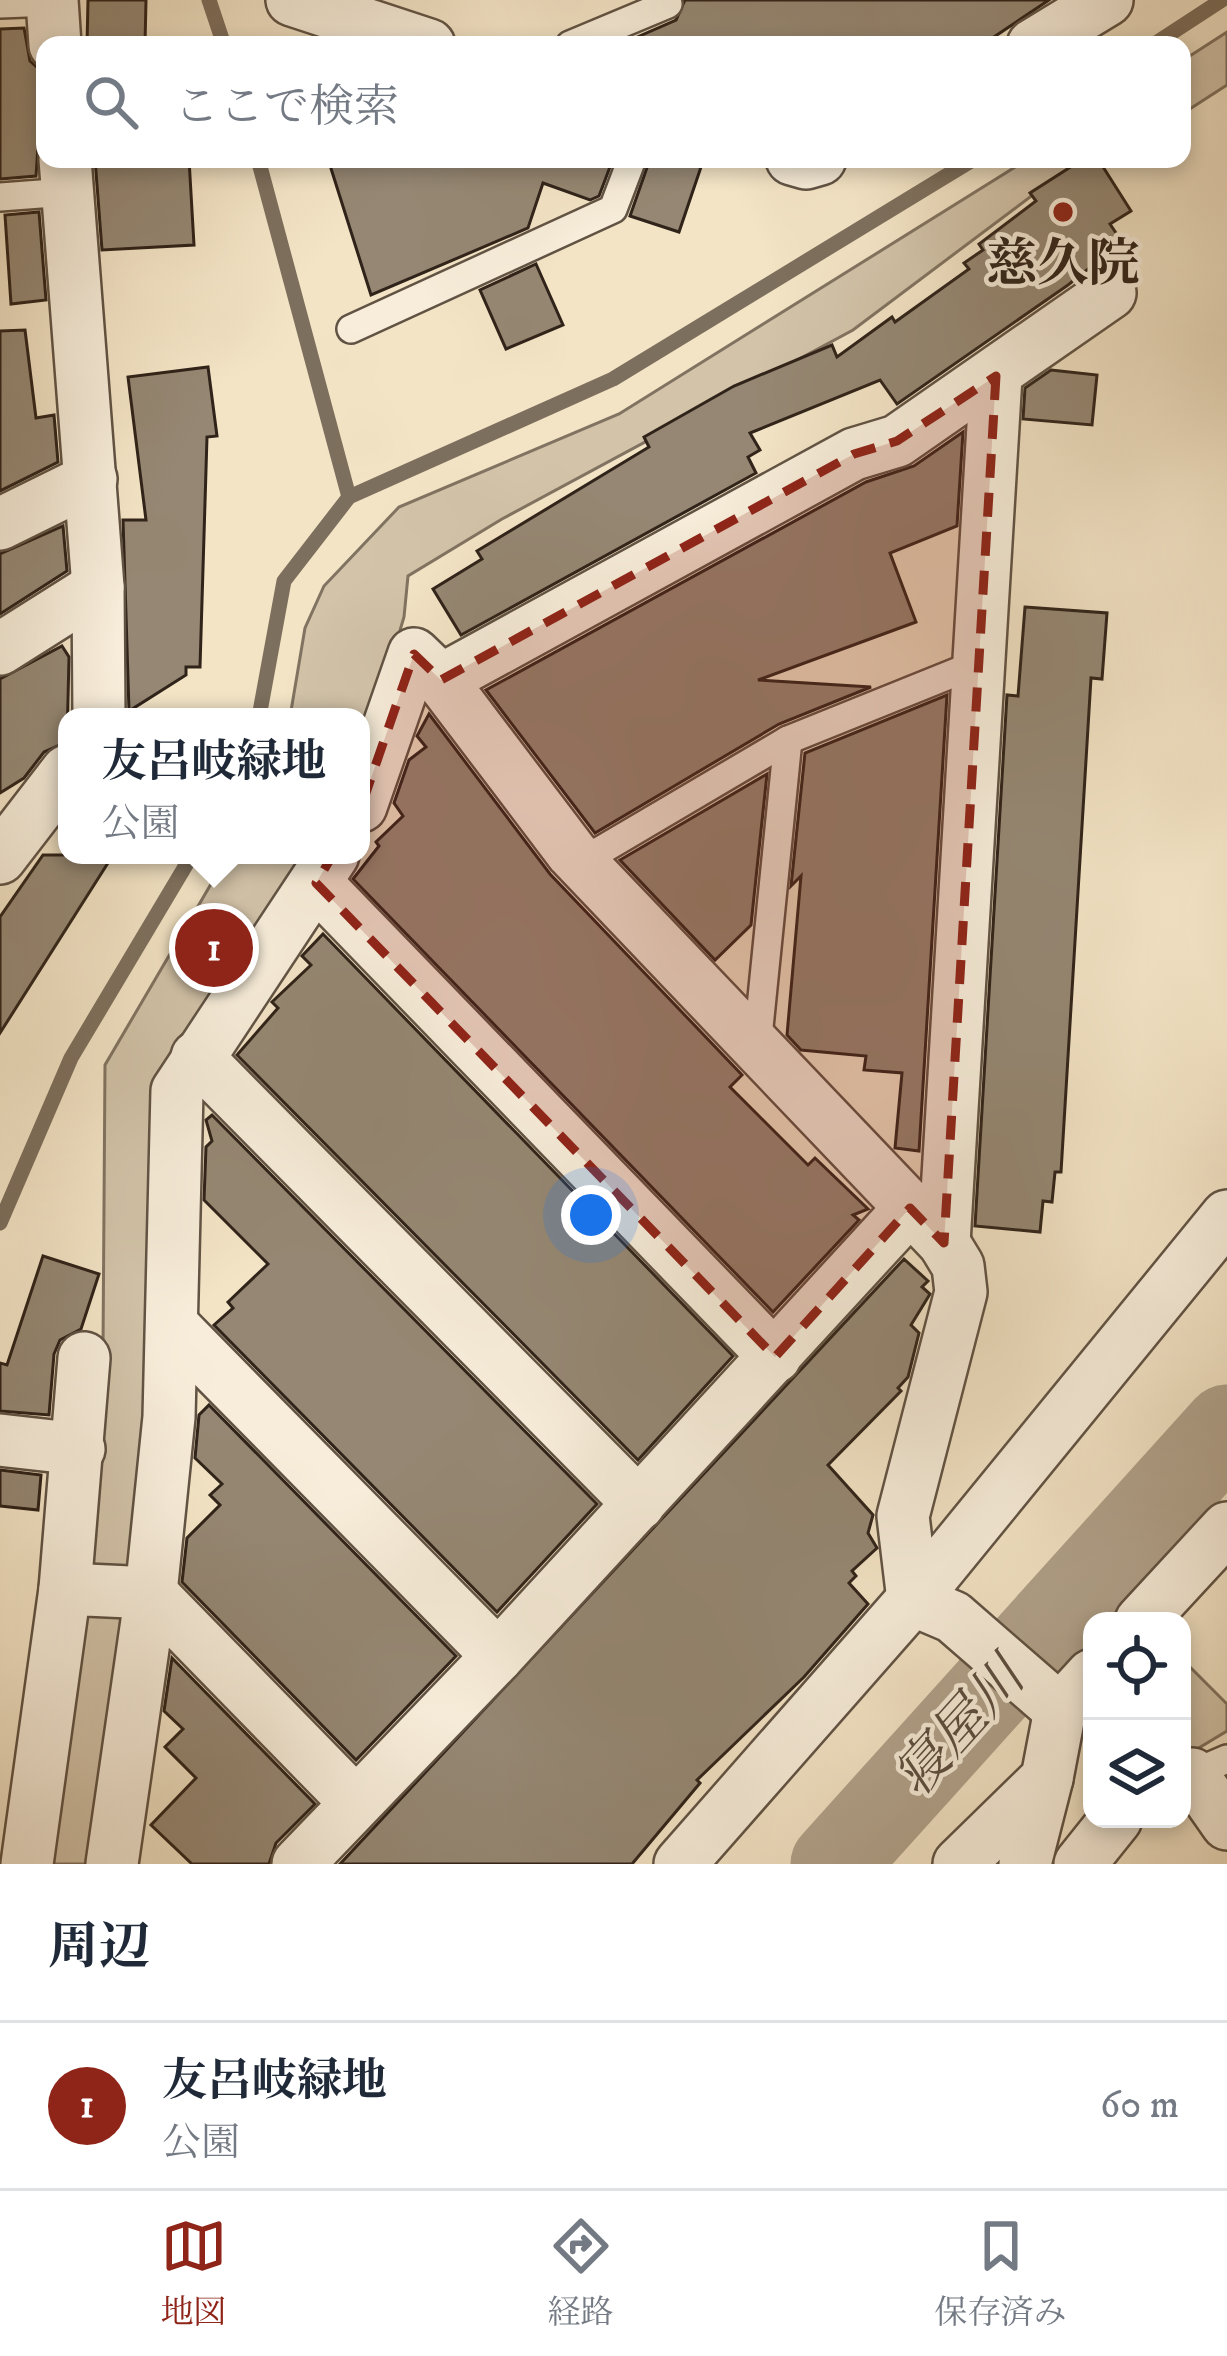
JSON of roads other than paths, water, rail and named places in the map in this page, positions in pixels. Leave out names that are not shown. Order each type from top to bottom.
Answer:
[{"type":"street","points":[[292,0],[401,36]]},
{"type":"street","points":[[1049,36],[1107,0]]},
{"type":"street","points":[[66,176],[98,587],[99,708]]},
{"type":"street","points":[[440,680],[854,454],[897,441],[1110,293]]},
{"type":"street","points":[[298,1864],[775,1357],[927,1225],[979,663],[996,376]]},
{"type":"street","points":[[0,524],[91,479]]},
{"type":"street","points":[[0,649],[98,587]]},
{"type":"street","points":[[370,780],[414,654],[440,680],[581,862],[927,1225],[958,1266],[961,1292],[902,1516],[933,1609],[1062,1692],[1025,1864]]},
{"type":"street","points":[[0,858],[58,783]]},
{"type":"street","points":[[112,1864],[151,1593],[175,1328],[177,1091],[324,869],[775,1357]]},
{"type":"street","points":[[197,1057],[639,1504]]},
{"type":"street","points":[[680,1864],[933,1609],[1227,1216]]},
{"type":"street","points":[[175,1328],[498,1656]]},
{"type":"street","points":[[27,1864],[64,1589],[84,1358]]},
{"type":"street","points":[[0,1440],[79,1449]]},
{"type":"street","points":[[1150,1612],[1227,1528]]},
{"type":"street","points":[[64,1589],[151,1593],[354,1801]]},
{"type":"street","points":[[1200,1771],[1227,1824]]},
{"type":"street","points":[[959,1864],[1047,1778]]},
{"type":"street","points":[[1080,1864],[1109,1828]]},
{"type":"lane","points":[[0,4],[53,16]]},
{"type":"lane","points":[[592,36],[668,4]]},
{"type":"lane","points":[[351,329],[613,209],[629,168]]},
{"type":"lane","points":[[0,197],[66,176]]},
{"type":"lane","points":[[581,862],[788,740],[979,663]]},
{"type":"lane","points":[[757,1047],[788,740]]},
{"type":"waterway","points":[[209,0],[221,36]]},
{"type":"waterway","points":[[1167,36],[1222,0]]},
{"type":"waterway","points":[[260,168],[349,497]]},
{"type":"waterway","points":[[261,708],[284,581],[349,497],[613,379],[959,168]]},
{"type":"waterway","points":[[0,1223],[71,1058],[187,864]]},
{"type":"waterway","name":"寝屋川","points":[[834,1864],[1227,1428]]},
{"type":"place","name":"慈久院","points":[[1063,212]]},
{"type":"place","name":"友呂岐緑地","points":[[214,948]]}]
